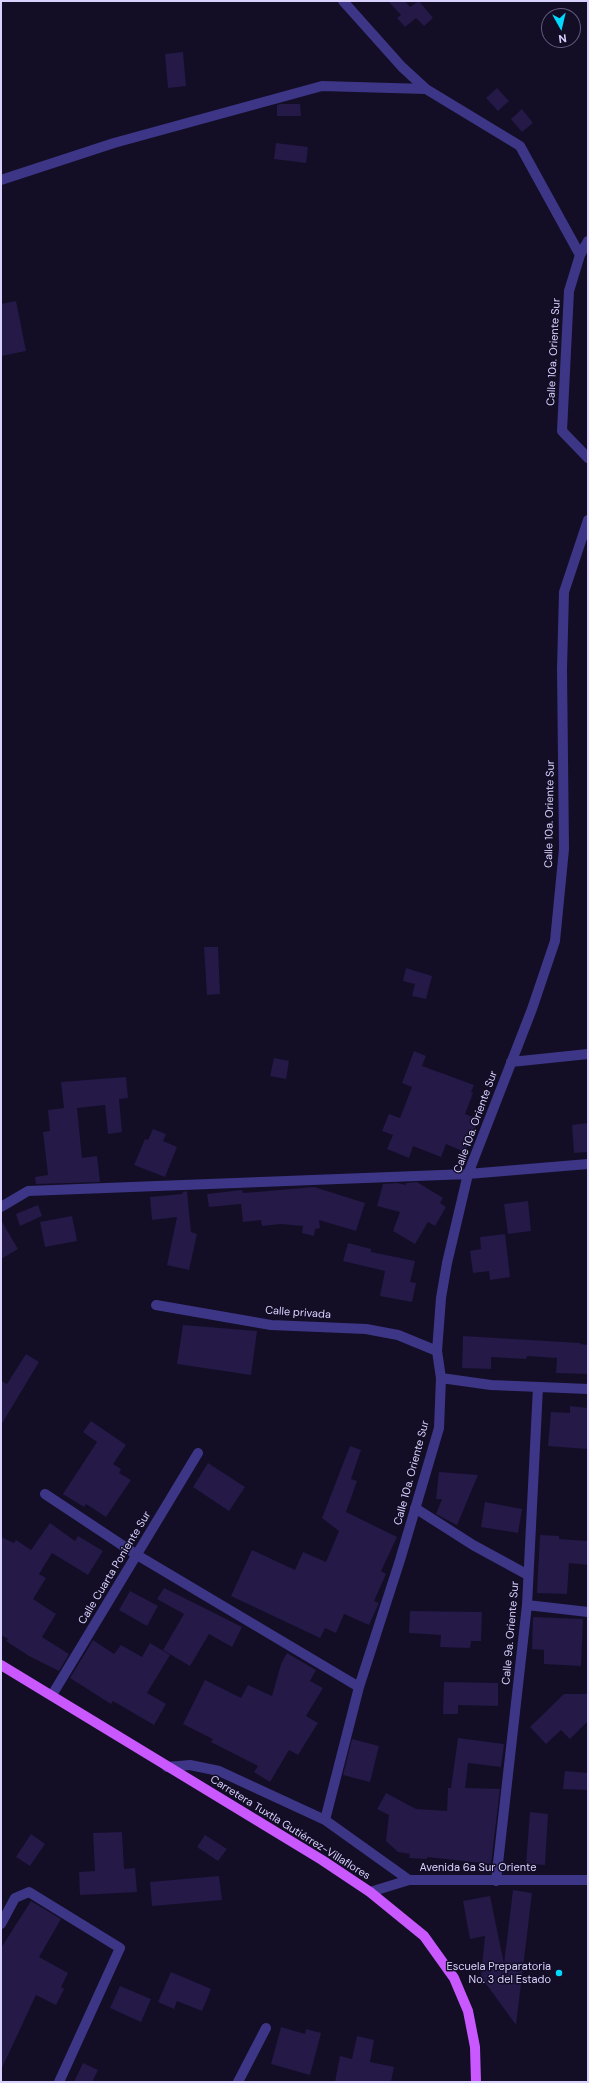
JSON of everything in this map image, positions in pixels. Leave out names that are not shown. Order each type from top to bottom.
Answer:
[{"type":"main road","name":"Carretera Tuxtla Gutiérrez-Villaflores","points":[[1,1665],[322,1860],[370,1892],[424,1936],[454,1978],[468,2011],[475,2047],[476,2082]]},
{"type":"street","points":[[343,1],[402,67],[426,89],[520,146],[580,255]]},
{"type":"street","points":[[1,180],[114,143],[322,86],[426,89]]},
{"type":"street","name":"Calle 10a. Oriente Sur","points":[[588,241],[580,255],[569,291],[562,431],[588,458]]},
{"type":"street","name":"Calle 10a. Oriente Sur","points":[[325,1820],[359,1687],[439,1428],[441,1378],[437,1351],[441,1298],[447,1263],[468,1174],[532,1009],[555,940],[564,849],[562,669],[564,592],[588,520]]},
{"type":"street","points":[[511,1062],[588,1054]]},
{"type":"street","points":[[1,1207],[28,1191],[468,1174],[588,1164]]},
{"type":"street","name":"Calle privada","points":[[156,1305],[271,1325],[366,1329],[398,1335],[437,1351]]},
{"type":"street","points":[[441,1378],[491,1385],[588,1389]]},
{"type":"street","name":"Calle 9a. Oriente Sur","points":[[496,1881],[527,1605],[538,1387]]},
{"type":"street","name":"Calle Cuarta Poniente Sur","points":[[52,1695],[198,1453]]},
{"type":"street","points":[[45,1494],[137,1555],[359,1687]]},
{"type":"street","points":[[415,1508],[473,1545],[528,1575]]},
{"type":"street","points":[[527,1605],[588,1612]]},
{"type":"street","points":[[167,1767],[190,1765],[219,1771],[325,1820],[409,1880]]},
{"type":"street","name":"Avenida 6a Sur Oriente","points":[[370,1892],[409,1880],[588,1880]]},
{"type":"street","points":[[1,1924],[15,1898],[29,1892],[120,1948],[59,2082]]},
{"type":"street","points":[[238,2082],[266,2028]]},
{"type":"building","points":[[388,1],[405,1],[410,7],[419,1],[433,18],[424,26],[416,18],[405,27],[397,18],[401,15]]},
{"type":"building","points":[[183,52],[186,86],[168,88],[165,54]]},
{"type":"building","points":[[497,88],[509,101],[498,111],[486,98]]},
{"type":"building","points":[[300,104],[301,116],[277,116],[277,105]]},
{"type":"building","points":[[522,109],[533,123],[522,132],[511,119]]},
{"type":"building","points":[[276,143],[308,147],[306,163],[274,159]]},
{"type":"building","points":[[16,301],[26,351],[1,356],[1,304]]},
{"type":"building","points":[[204,947],[218,947],[220,994],[207,995]]},
{"type":"building","points":[[406,968],[432,976],[426,999],[412,996],[415,984],[403,981]]},
{"type":"building","points":[[414,1051],[426,1056],[422,1066],[474,1085],[471,1092],[473,1093],[465,1114],[478,1119],[465,1152],[446,1144],[441,1157],[413,1146],[409,1158],[387,1149],[393,1135],[382,1131],[389,1114],[400,1118],[412,1087],[402,1083]]},
{"type":"building","points":[[274,1058],[289,1061],[286,1079],[270,1076]]},
{"type":"building","points":[[126,1077],[128,1098],[119,1099],[122,1132],[108,1134],[105,1105],[77,1108],[82,1158],[97,1156],[100,1182],[36,1184],[35,1177],[48,1175],[43,1132],[50,1131],[48,1110],[64,1108],[61,1082]]},
{"type":"building","points":[[588,1123],[588,1152],[574,1153],[572,1125]]},
{"type":"building","points":[[153,1129],[166,1134],[163,1141],[177,1147],[165,1177],[134,1165],[145,1139],[148,1140]]},
{"type":"building","points":[[417,1182],[443,1198],[440,1203],[446,1207],[435,1226],[428,1222],[415,1244],[393,1231],[400,1212],[377,1206],[383,1184],[397,1183],[406,1185],[406,1183]]},
{"type":"building","points":[[314,1187],[365,1203],[356,1231],[319,1220],[320,1228],[315,1229],[314,1236],[302,1233],[303,1226],[281,1224],[262,1226],[261,1220],[243,1222],[241,1204],[209,1207],[207,1194],[242,1190],[243,1193]]},
{"type":"building","points":[[187,1191],[191,1232],[197,1234],[189,1270],[167,1265],[177,1217],[152,1220],[150,1197],[182,1194],[183,1192]]},
{"type":"building","points":[[528,1201],[531,1231],[508,1234],[504,1204]]},
{"type":"building","points":[[38,1205],[42,1216],[20,1226],[16,1214]]},
{"type":"building","points":[[72,1216],[77,1241],[45,1247],[40,1222]]},
{"type":"building","points":[[1,1220],[18,1249],[1,1259]]},
{"type":"building","points":[[505,1234],[510,1277],[490,1280],[489,1271],[473,1273],[470,1251],[481,1249],[480,1237]]},
{"type":"building","points":[[348,1243],[371,1249],[371,1252],[415,1261],[410,1282],[416,1283],[412,1302],[380,1296],[385,1271],[343,1261]]},
{"type":"building","points":[[183,1325],[257,1331],[251,1375],[177,1364]]},
{"type":"building","points":[[463,1336],[580,1343],[588,1345],[588,1374],[556,1373],[557,1358],[527,1356],[526,1359],[491,1357],[491,1369],[462,1368]]},
{"type":"building","points":[[26,1354],[39,1362],[1,1425],[1,1381],[7,1384]]},
{"type":"building","points":[[570,1406],[588,1408],[588,1449],[548,1446],[551,1412],[570,1413]]},
{"type":"building","points":[[91,1421],[126,1445],[113,1464],[121,1469],[119,1473],[131,1480],[106,1517],[86,1504],[84,1507],[63,1494],[97,1442],[83,1432]]},
{"type":"building","points":[[350,1446],[361,1450],[351,1479],[357,1481],[346,1512],[397,1537],[381,1571],[386,1574],[374,1601],[379,1603],[369,1625],[344,1614],[336,1633],[325,1628],[320,1638],[231,1596],[252,1550],[295,1570],[303,1552],[326,1562],[339,1531],[322,1518]]},
{"type":"building","points":[[208,1463],[245,1487],[229,1511],[193,1487]]},
{"type":"building","points":[[439,1472],[478,1475],[457,1525],[436,1514],[442,1499],[436,1499]]},
{"type":"building","points":[[485,1502],[522,1509],[518,1533],[481,1527]]},
{"type":"building","points":[[50,1523],[75,1541],[78,1536],[103,1551],[88,1575],[52,1553],[39,1574],[46,1578],[33,1599],[56,1614],[42,1637],[69,1654],[59,1671],[29,1656],[6,1641],[8,1639],[1,1635],[1,1537],[14,1543],[16,1540],[31,1550]]},
{"type":"building","points":[[540,1535],[559,1536],[559,1539],[588,1541],[588,1565],[569,1563],[567,1594],[537,1593]]},
{"type":"building","points":[[164,1588],[242,1627],[232,1647],[209,1634],[190,1666],[163,1650],[184,1614],[157,1599]]},
{"type":"building","points":[[130,1591],[158,1606],[147,1626],[119,1610]]},
{"type":"building","points":[[410,1611],[482,1612],[481,1641],[471,1641],[470,1648],[440,1647],[441,1635],[409,1633]]},
{"type":"building","points":[[533,1617],[583,1619],[581,1666],[544,1664],[544,1650],[532,1649]]},
{"type":"building","points":[[93,1640],[114,1654],[121,1645],[142,1657],[150,1643],[170,1655],[147,1693],[166,1704],[154,1725],[113,1701],[111,1704],[70,1678]]},
{"type":"building","points":[[287,1653],[316,1670],[310,1681],[323,1688],[306,1716],[318,1723],[298,1755],[289,1750],[270,1782],[254,1772],[258,1766],[211,1742],[213,1739],[183,1724],[205,1680],[241,1698],[248,1685],[272,1696],[281,1664]]},
{"type":"building","points":[[444,1682],[498,1683],[498,1706],[458,1705],[458,1714],[443,1714]]},
{"type":"building","points":[[564,1694],[588,1694],[588,1721],[570,1739],[561,1730],[546,1744],[530,1727]]},
{"type":"building","points":[[458,1738],[504,1744],[501,1767],[468,1763],[465,1788],[500,1789],[491,1864],[427,1857],[427,1859],[409,1858],[410,1854],[398,1852],[386,1841],[389,1815],[377,1809],[386,1793],[416,1809],[447,1811],[448,1788],[451,1788]]},
{"type":"building","points":[[352,1739],[379,1746],[370,1782],[343,1775]]},
{"type":"building","points":[[565,1771],[588,1773],[588,1790],[563,1789]]},
{"type":"building","points":[[530,1812],[548,1814],[545,1865],[526,1864]]},
{"type":"building","points":[[122,1832],[124,1869],[135,1868],[137,1892],[80,1895],[79,1872],[95,1871],[93,1833]]},
{"type":"building","points":[[31,1834],[45,1844],[30,1866],[16,1857]]},
{"type":"building","points":[[205,1835],[227,1849],[218,1861],[197,1847]]},
{"type":"building","points":[[219,1876],[222,1900],[152,1906],[150,1882]]},
{"type":"building","points":[[513,1890],[532,1893],[516,2025],[481,1977],[485,1936],[470,1939],[463,1901],[490,1896],[504,1964]]},
{"type":"building","points":[[31,1901],[61,1919],[39,1957],[68,1973],[61,1987],[64,1989],[56,2005],[36,1995],[1,2070],[1,1948]]},
{"type":"building","points":[[171,1972],[211,1989],[202,2011],[177,2001],[174,2009],[158,2002]]},
{"type":"building","points":[[120,1986],[151,1999],[141,2022],[110,2008]]},
{"type":"building","points":[[281,2027],[305,2034],[306,2029],[321,2033],[310,2075],[271,2064]]},
{"type":"building","points":[[357,2036],[374,2040],[370,2062],[394,2067],[391,2082],[335,2082],[340,2056],[352,2059]]},
{"type":"building","points":[[83,2063],[98,2070],[92,2082],[74,2082]]},
{"type":"place","name":"Escuela Preparatoria No. 3 del Estado","points":[[559,1973]]}]
